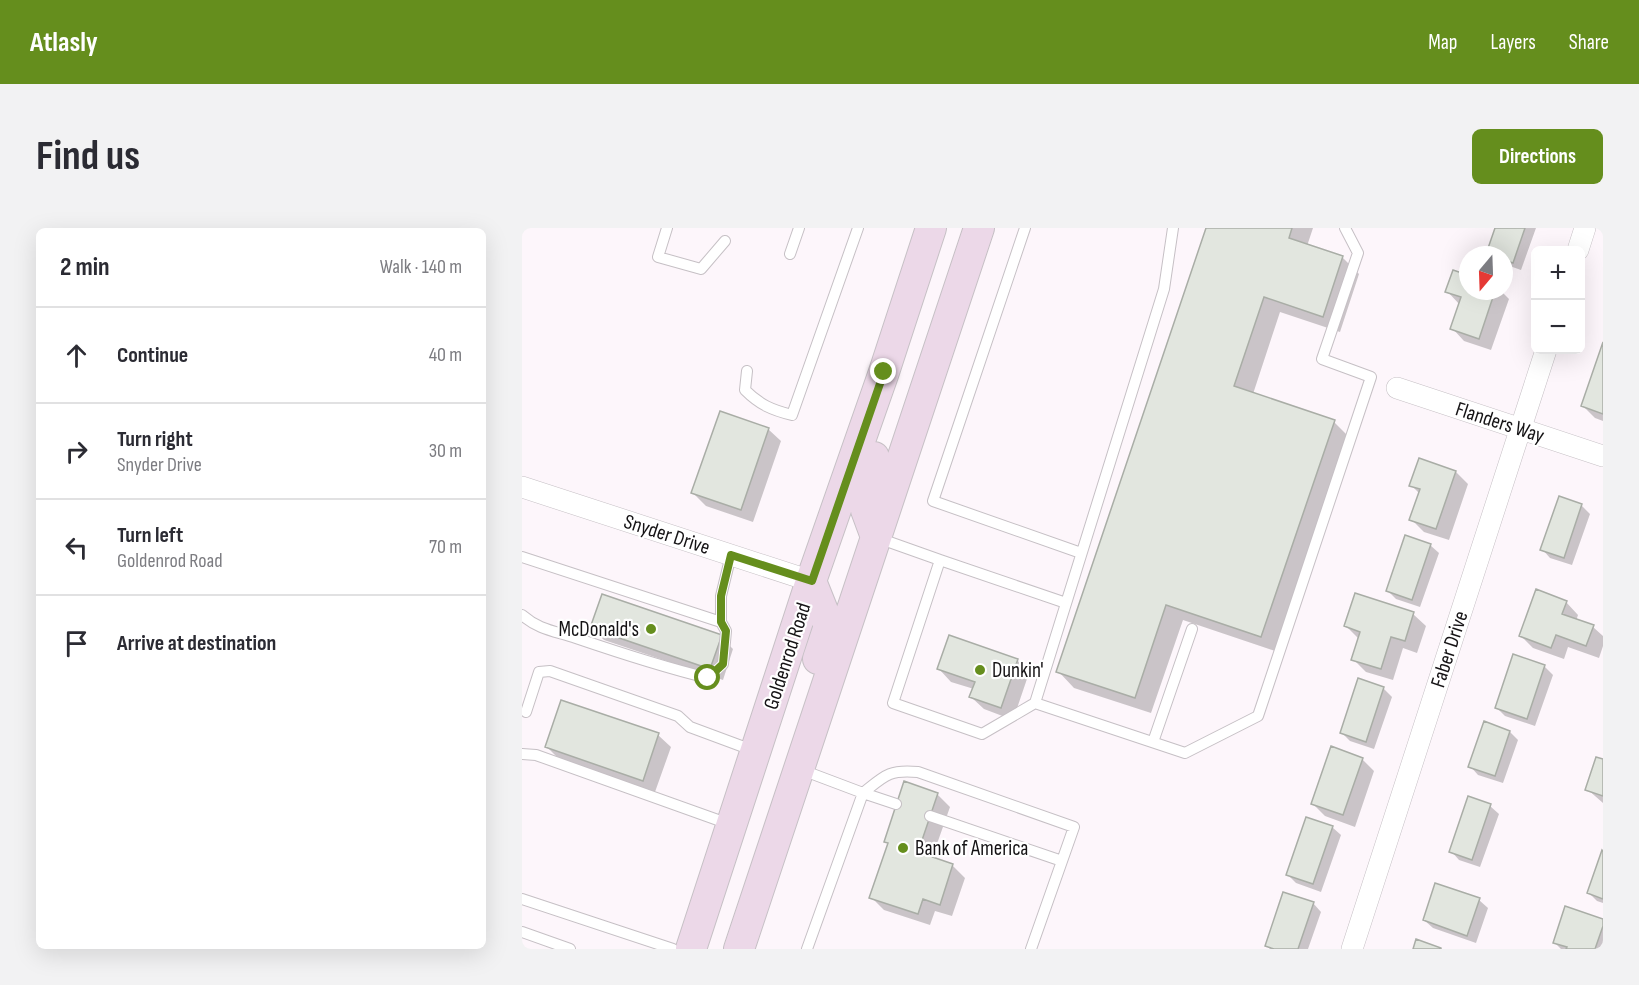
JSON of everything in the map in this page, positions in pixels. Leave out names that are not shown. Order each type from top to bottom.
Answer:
[{"type":"main road","name":"Goldenrod Road","points":[[691,949],[931,228]]},
{"type":"main road","points":[[739,949],[979,228]]},
{"type":"main road","points":[[876,537],[866,510],[863,491],[897,387],[884,372]]},
{"type":"main road","points":[[812,581],[829,626],[816,666],[818,712]]},
{"type":"street","points":[[1579,246],[1585,228]]},
{"type":"street","name":"Faber Drive","points":[[1352,949],[1545,354]]},
{"type":"street","name":"Flanders Way","points":[[1397,388],[1603,456]]},
{"type":"street","name":"Snyder Drive","points":[[522,487],[812,581]]},
{"type":"lane","points":[[666,228],[657,257],[700,269],[725,241]]},
{"type":"lane","points":[[790,254],[799,228]]},
{"type":"lane","points":[[747,371],[745,390],[756,401],[771,410],[792,414],[858,228]]},
{"type":"lane","points":[[1025,228],[933,501],[1081,553]]},
{"type":"lane","points":[[940,560],[893,703],[982,734],[1035,703],[1164,289],[1173,228]]},
{"type":"lane","points":[[1035,703],[1185,753],[1258,716],[1371,377],[1322,359],[1358,253],[1345,228]]},
{"type":"lane","points":[[876,537],[1066,603]]},
{"type":"lane","points":[[522,615],[533,625],[662,667],[708,678],[723,664],[726,631],[721,622],[721,596],[731,555]]},
{"type":"lane","points":[[522,558],[721,622]]},
{"type":"lane","points":[[1153,742],[1192,629]]},
{"type":"lane","points":[[526,712],[539,672],[550,670],[678,716],[690,727],[756,752]]},
{"type":"lane","points":[[522,754],[536,755],[731,825]]},
{"type":"lane","points":[[799,769],[896,804]]},
{"type":"lane","points":[[807,949],[863,793],[884,776],[899,770],[918,772],[1074,826],[1031,949]]},
{"type":"lane","points":[[930,816],[1062,861]]},
{"type":"lane","points":[[522,899],[673,949]]},
{"type":"lane","points":[[522,933],[570,949]]},
{"type":"building","points":[[1206,228],[1292,228],[1289,238],[1343,256],[1323,317],[1264,297],[1234,386],[1335,420],[1261,637],[1166,605],[1135,698],[1056,672]]},
{"type":"building","points":[[1495,228],[1525,228],[1513,263],[1513,246],[1489,246]]},
{"type":"building","points":[[1453,270],[1459,272],[1459,296],[1445,292]]},
{"type":"building","points":[[1460,300],[1492,300],[1479,339],[1450,329]]},
{"type":"building","points":[[1603,342],[1603,414],[1581,406]]},
{"type":"building","points":[[720,411],[769,428],[741,510],[691,493]]},
{"type":"building","points":[[1419,458],[1456,471],[1436,529],[1409,520],[1420,489],[1409,486]]},
{"type":"building","points":[[1559,496],[1582,504],[1564,558],[1540,550]]},
{"type":"building","points":[[1405,535],[1431,544],[1412,600],[1386,591]]},
{"type":"building","points":[[1536,589],[1567,601],[1562,614],[1594,625],[1586,646],[1556,635],[1551,648],[1519,636]]},
{"type":"building","points":[[1355,593],[1414,612],[1405,641],[1391,637],[1381,669],[1351,660],[1360,632],[1344,626]]},
{"type":"building","points":[[602,594],[722,635],[710,669],[590,628]]},
{"type":"building","points":[[949,635],[1018,659],[1001,708],[969,697],[975,682],[937,669]]},
{"type":"building","points":[[1513,654],[1545,665],[1527,719],[1495,708]]},
{"type":"building","points":[[1358,678],[1384,687],[1366,742],[1340,733]]},
{"type":"building","points":[[561,700],[659,733],[643,781],[545,747]]},
{"type":"building","points":[[1484,721],[1510,731],[1495,776],[1468,767]]},
{"type":"building","points":[[1331,746],[1363,758],[1343,815],[1311,804]]},
{"type":"building","points":[[1596,757],[1603,759],[1603,796],[1585,790]]},
{"type":"building","name":"Bank of America","points":[[904,781],[938,793],[918,852],[953,864],[940,905],[923,899],[918,914],[869,898],[888,843],[884,842]]},
{"type":"building","points":[[1468,796],[1491,804],[1472,860],[1449,852]]},
{"type":"building","points":[[1306,817],[1333,826],[1313,884],[1286,875]]},
{"type":"building","points":[[1603,851],[1603,899],[1587,893]]},
{"type":"building","points":[[1435,883],[1480,898],[1467,936],[1423,920]]},
{"type":"building","points":[[1283,892],[1314,902],[1298,949],[1274,949],[1265,946]]},
{"type":"building","points":[[1565,906],[1603,919],[1603,926],[1595,949],[1566,949],[1567,947],[1553,943]]},
{"type":"building","points":[[1416,939],[1441,948],[1441,949],[1413,949]]},
{"type":"place","name":"McDonald's","points":[[651,629]]},
{"type":"place","name":"Dunkin'","points":[[980,670]]},
{"type":"place","name":"Bank of America","points":[[903,848]]},
{"type":"route","points":[[708,678],[723,664],[726,631],[721,622],[721,596],[731,555],[812,581],[884,372]]}]
